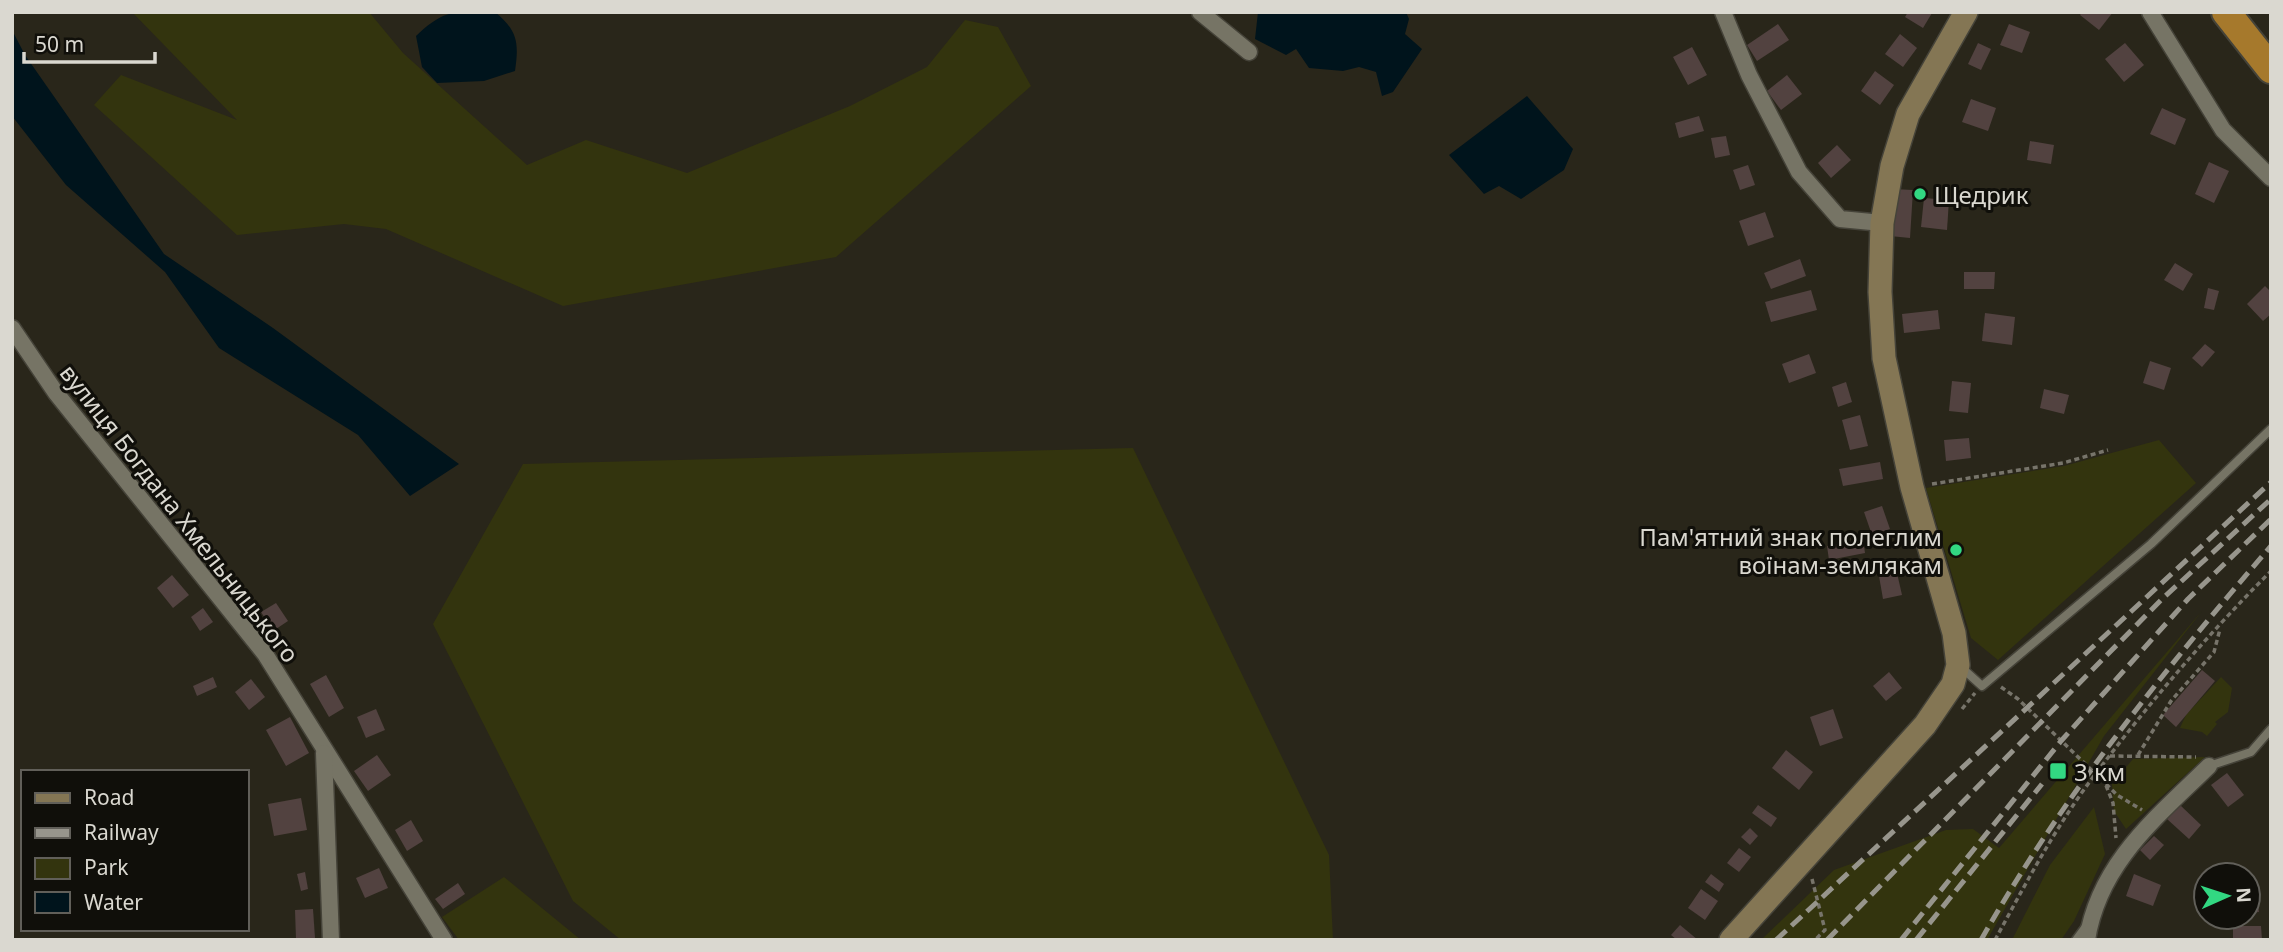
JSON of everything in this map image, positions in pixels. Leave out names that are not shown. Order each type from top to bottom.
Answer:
[{"type":"highway","points":[[2226,12],[2271,69]]},
{"type":"street","points":[[1200,12],[1249,52]]},
{"type":"street","points":[[1723,12],[1749,75],[1799,173],[1840,219],[1882,223]]},
{"type":"street","points":[[1731,940],[1925,725],[1953,684],[1958,665],[1955,633],[1912,486],[1884,358],[1880,292],[1882,223],[1892,166],[1908,114],[1966,12]]},
{"type":"street","points":[[2150,12],[2223,130],[2271,178]]},
{"type":"street","name":"вулиця Богдана Хмельницького","points":[[12,328],[57,393],[265,654],[444,940]]},
{"type":"street","points":[[324,750],[331,940]]},
{"type":"street","points":[[2087,940],[2090,920],[2108,877],[2137,835],[2209,766]]},
{"type":"lane","points":[[1958,665],[1982,686],[2151,544],[2271,429]]},
{"type":"lane","points":[[2209,766],[2251,752],[2271,729]]},
{"type":"lane","points":[[2076,940],[2090,920]]},
{"type":"path","points":[[1912,486],[2063,463],[2108,450]]},
{"type":"path","points":[[1994,940],[2032,872],[2095,774],[2221,625],[2271,571]]},
{"type":"path","points":[[2138,755],[2171,701],[2214,652],[2221,625]]},
{"type":"path","points":[[1956,715],[1982,686],[2001,687],[2018,699],[2117,795],[2144,810],[2162,812]]},
{"type":"path","points":[[2110,756],[2230,758]]},
{"type":"path","points":[[2105,783],[2117,825],[2108,877]]},
{"type":"path","points":[[1811,874],[1825,930],[1815,940]]},
{"type":"green space","points":[[132,12],[369,12],[403,53],[527,165],[586,140],[687,173],[850,106],[927,67],[965,20],[998,27],[1031,86],[836,257],[563,306],[386,229],[344,224],[237,235],[94,105],[121,75],[237,120]]},
{"type":"green space","points":[[2159,440],[2196,483],[1998,660],[1971,638],[1926,488],[2064,466]]},
{"type":"green space","points":[[1133,448],[1329,855],[1333,940],[621,940],[573,901],[433,624],[523,464]]},
{"type":"green space","points":[[2202,611],[2104,736],[1987,940],[1761,940],[1834,870],[1946,830],[1973,829],[1999,848]]},
{"type":"green space","points":[[2221,677],[2232,688],[2228,712],[2215,722],[2217,724],[2207,736],[2202,732],[2180,728],[2186,715]]},
{"type":"green space","points":[[2205,757],[2126,829],[2114,811],[2112,784],[2133,759]]},
{"type":"green space","points":[[2094,807],[2105,854],[2074,921],[2061,940],[2012,940],[2050,865]]},
{"type":"green space","points":[[504,877],[581,940],[459,940],[442,917]]},
{"type":"water","points":[[495,12],[508,25],[515,38],[515,71],[484,81],[437,83],[422,67],[416,36],[436,20],[452,13]]},
{"type":"water","points":[[1258,12],[1406,12],[1409,19],[1405,34],[1422,49],[1393,92],[1382,96],[1376,72],[1359,67],[1343,71],[1309,68],[1296,49],[1286,55],[1255,39]]},
{"type":"water","points":[[12,30],[25,55],[164,254],[273,328],[459,464],[410,496],[358,435],[219,348],[165,272],[66,185],[12,116]]},
{"type":"water","points":[[1527,96],[1573,149],[1564,170],[1521,199],[1499,186],[1484,194],[1449,155]]},
{"type":"building","points":[[1908,12],[1932,13],[1923,28],[1905,17]]},
{"type":"building","points":[[2082,12],[2113,12],[2099,30],[2080,15]]},
{"type":"building","points":[[1778,24],[1789,40],[1757,61],[1747,45]]},
{"type":"building","points":[[2009,24],[2030,32],[2022,53],[2000,45]]},
{"type":"building","points":[[1900,34],[1917,48],[1903,67],[1885,54]]},
{"type":"building","points":[[1978,43],[1991,49],[1981,70],[1968,64]]},
{"type":"building","points":[[2125,43],[2144,65],[2124,82],[2105,59]]},
{"type":"building","points":[[1692,47],[1707,75],[1688,85],[1673,57]]},
{"type":"building","points":[[1875,71],[1894,85],[1880,105],[1861,91]]},
{"type":"building","points":[[1787,75],[1802,94],[1781,110],[1767,91]]},
{"type":"building","points":[[1971,99],[1996,108],[1988,131],[1962,122]]},
{"type":"building","points":[[2162,108],[2186,119],[2175,145],[2150,134]]},
{"type":"building","points":[[1699,116],[1704,131],[1679,138],[1675,123]]},
{"type":"building","points":[[1726,136],[1730,155],[1715,158],[1711,138]]},
{"type":"building","points":[[2030,141],[2054,145],[2051,164],[2027,160]]},
{"type":"building","points":[[1837,145],[1851,160],[1831,178],[1818,163]]},
{"type":"building","points":[[2209,162],[2229,171],[2214,203],[2195,194]]},
{"type":"building","points":[[1748,165],[1755,185],[1740,190],[1733,170]]},
{"type":"building","points":[[1893,189],[1913,190],[1910,238],[1890,236]]},
{"type":"building","points":[[1924,198],[1949,200],[1947,230],[1921,227]]},
{"type":"building","points":[[1765,212],[1774,237],[1748,246],[1739,221]]},
{"type":"building","points":[[1800,259],[1806,276],[1771,289],[1764,273]]},
{"type":"building","points":[[2175,263],[2193,274],[2183,291],[2164,280]]},
{"type":"building","points":[[1964,272],[1995,272],[1994,289],[1964,289]]},
{"type":"building","points":[[2265,286],[2271,292],[2271,314],[2263,321],[2247,304]]},
{"type":"building","points":[[2208,288],[2219,291],[2214,310],[2204,308]]},
{"type":"building","points":[[1811,290],[1817,310],[1771,322],[1765,302]]},
{"type":"building","points":[[1938,310],[1940,329],[1904,333],[1902,314]]},
{"type":"building","points":[[1985,313],[2015,317],[2012,345],[1982,341]]},
{"type":"building","points":[[2205,344],[2215,352],[2202,367],[2192,358]]},
{"type":"building","points":[[1809,354],[1816,373],[1789,383],[1782,364]]},
{"type":"building","points":[[2150,361],[2171,368],[2164,390],[2143,383]]},
{"type":"building","points":[[1952,381],[1971,383],[1968,413],[1949,411]]},
{"type":"building","points":[[1846,382],[1852,402],[1838,407],[1832,387]]},
{"type":"building","points":[[2044,389],[2069,395],[2064,414],[2040,408]]},
{"type":"building","points":[[1860,415],[1868,446],[1850,450],[1842,420]]},
{"type":"building","points":[[1969,438],[1971,458],[1946,461],[1944,440]]},
{"type":"building","points":[[1880,462],[1883,479],[1843,486],[1839,469]]},
{"type":"building","points":[[1882,506],[1890,529],[1872,535],[1864,512]]},
{"type":"building","points":[[1863,539],[1865,553],[1829,560],[1827,546]]},
{"type":"building","points":[[1897,573],[1902,595],[1883,599],[1879,576]]},
{"type":"building","points":[[172,575],[189,595],[173,608],[157,588]]},
{"type":"building","points":[[276,603],[288,621],[273,631],[261,612]]},
{"type":"building","points":[[203,608],[213,622],[200,631],[191,617]]},
{"type":"building","points":[[2202,670],[2215,681],[2176,727],[2163,715]]},
{"type":"building","points":[[1889,672],[1902,688],[1886,701],[1873,686]]},
{"type":"building","points":[[326,675],[344,708],[329,717],[310,684]]},
{"type":"building","points":[[213,677],[217,687],[197,696],[193,686]]},
{"type":"building","points":[[251,679],[265,697],[249,710],[235,692]]},
{"type":"building","points":[[376,709],[385,730],[366,738],[357,717]]},
{"type":"building","points":[[1833,709],[1843,738],[1820,746],[1810,717]]},
{"type":"building","points":[[290,717],[309,753],[286,766],[266,730]]},
{"type":"building","points":[[1786,750],[1813,772],[1799,790],[1772,768]]},
{"type":"building","points":[[377,755],[391,775],[368,791],[354,771]]},
{"type":"building","points":[[2227,773],[2244,795],[2228,807],[2211,785]]},
{"type":"building","points":[[301,798],[307,830],[274,836],[268,804]]},
{"type":"building","points":[[1758,805],[1777,818],[1771,827],[1752,813]]},
{"type":"building","points":[[2180,805],[2201,825],[2189,839],[2167,819]]},
{"type":"building","points":[[411,820],[423,841],[407,851],[395,830]]},
{"type":"building","points":[[1750,828],[1758,836],[1750,845],[1741,837]]},
{"type":"building","points":[[2154,836],[2164,845],[2150,860],[2140,850]]},
{"type":"building","points":[[1739,848],[1751,857],[1739,872],[1727,863]]},
{"type":"building","points":[[379,868],[388,888],[365,898],[356,878]]},
{"type":"building","points":[[305,872],[308,889],[301,891],[297,874]]},
{"type":"building","points":[[1711,874],[1724,884],[1719,892],[1705,882]]},
{"type":"building","points":[[2134,874],[2161,885],[2153,906],[2126,896]]},
{"type":"building","points":[[458,883],[465,894],[443,909],[435,899]]},
{"type":"building","points":[[1701,889],[1718,901],[1705,920],[1688,908]]},
{"type":"building","points":[[313,909],[315,938],[296,939],[295,910]]},
{"type":"building","points":[[1680,925],[1698,940],[1677,940],[1671,935]]},
{"type":"building","points":[[2233,931],[2261,931],[2262,940],[2233,940]]},
{"type":"railway","points":[[1776,940],[2271,482]]},
{"type":"railway","points":[[1827,940],[2161,600],[2271,499]]},
{"type":"railway","points":[[1901,940],[2061,741],[2188,599],[2271,519]]},
{"type":"railway","points":[[1981,940],[2045,836],[2116,736],[2271,546]]},
{"type":"railway","points":[[1916,940],[2042,784]]},
{"type":"place","name":"Щедрик","points":[[1920,194]]},
{"type":"place","name":"Пам'ятний знак полеглим воїнам-землякам","points":[[1956,550]]},
{"type":"place","name":"3 км","points":[[2058,771]]}]
